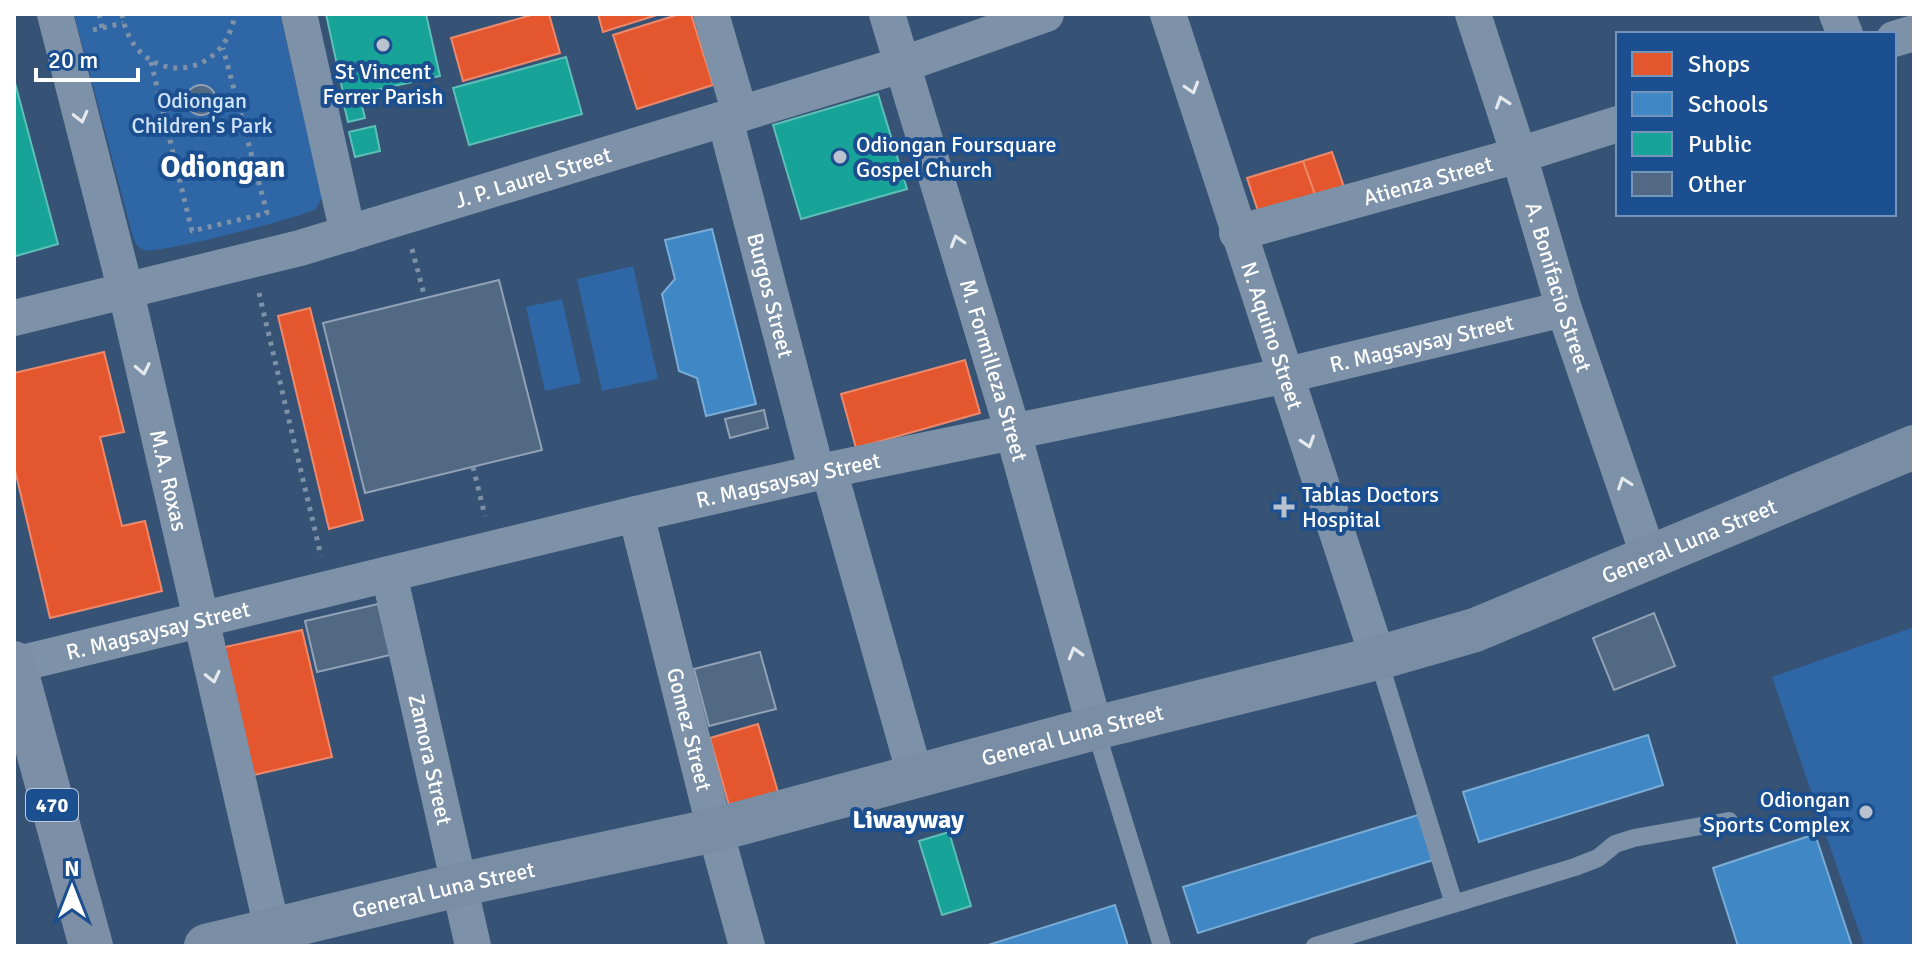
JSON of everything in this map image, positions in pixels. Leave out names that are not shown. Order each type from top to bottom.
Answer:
[{"type":"main road","name":"General Luna Street","points":[[206,946],[274,937],[458,885],[715,830],[1475,630],[1914,447]]},
{"type":"main road","name":"470","points":[[14,664],[91,946]]},
{"type":"street","name":"M.A. Roxas","points":[[55,14],[126,292],[274,937]]},
{"type":"street","points":[[299,14],[348,234]]},
{"type":"street","name":"Burgos Street","points":[[711,14],[733,116],[823,471],[915,775]]},
{"type":"street","name":"M. Formilleza Street","points":[[887,14],[1013,432],[1095,728]]},
{"type":"street","name":"J. P. Laurel Street","points":[[14,318],[252,261],[348,234],[904,64],[1046,14]]},
{"type":"street","name":"N. Aquino Street","points":[[1168,14],[1378,658]]},
{"type":"street","name":"A. Bonifacio Street","points":[[1473,14],[1564,309],[1649,557]]},
{"type":"street","name":"Atienza Street","points":[[1237,233],[1519,155],[1616,125]]},
{"type":"street","name":"R. Magsaysay Street","points":[[14,664],[823,471],[1287,375],[1564,309]]},
{"type":"street","name":"Gomez Street","points":[[636,514],[747,946]]},
{"type":"street","name":"Zamora Street","points":[[389,574],[473,946]]},
{"type":"lane","points":[[1378,658],[1454,904]]},
{"type":"lane","points":[[1095,728],[1162,946]]},
{"type":"lane","points":[[1315,946],[1575,867],[1598,858],[1615,844],[1634,838],[1729,821]]},
{"type":"path","points":[[99,14],[102,28]]},
{"type":"path","points":[[122,14],[125,32],[135,49],[151,62],[170,68],[190,67],[209,61],[223,48],[233,30],[235,14]]},
{"type":"path","points":[[151,62],[192,231],[267,213],[223,48]]},
{"type":"path","points":[[403,216],[425,298]]},
{"type":"path","points":[[252,261],[329,588]]},
{"type":"path","points":[[473,467],[493,548]]},
{"type":"green space","name":"Odiongan Children's Park","points":[[74,14],[280,14],[322,197],[316,209],[259,227],[175,247],[145,250],[139,247],[133,237]]},
{"type":"green space","points":[[633,266],[658,379],[602,391],[577,279]]},
{"type":"green space","points":[[562,299],[581,383],[545,391],[526,307]]},
{"type":"green space","name":"Odiongan Sports Complex","points":[[1914,627],[1914,946],[1864,946],[1772,677]]},
{"type":"building: Shops","points":[[535,14],[549,14],[560,53],[463,81],[451,38]]},
{"type":"building: Shops","points":[[598,14],[660,14],[603,32]]},
{"type":"building: Shops","points":[[680,14],[691,14],[713,85],[637,109],[613,35]]},
{"type":"building: Shops","points":[[1332,152],[1345,190],[1317,200],[1303,161]]},
{"type":"building: Shops","points":[[1303,161],[1317,200],[1260,217],[1247,178]]},
{"type":"building: Shops","points":[[310,308],[363,520],[329,529],[278,316]]},
{"type":"building: Shops","points":[[104,352],[124,432],[100,437],[122,526],[145,521],[162,591],[50,618],[14,466],[14,373]]},
{"type":"building: Shops","points":[[965,360],[980,413],[856,448],[841,394]]},
{"type":"building: Shops","points":[[302,630],[332,757],[245,777],[216,649]]},
{"type":"building: Shops","points":[[758,724],[778,792],[729,805],[710,738]]},
{"type":"building: Schools","points":[[712,229],[756,404],[706,416],[697,378],[679,371],[662,294],[675,279],[665,240]]},
{"type":"building: Schools","points":[[1648,735],[1663,785],[1479,842],[1463,792]]},
{"type":"building: Schools","points":[[1418,815],[1433,860],[1198,933],[1183,887]]},
{"type":"building: Schools","points":[[1815,834],[1852,946],[1738,946],[1713,868]]},
{"type":"building: Schools","points":[[1115,905],[1128,946],[985,946]]},
{"type":"building: Public","name":"St Vincent Ferrer Parish","points":[[326,14],[426,14],[440,76],[344,97]]},
{"type":"building: Public","points":[[566,57],[582,114],[469,145],[453,88]]},
{"type":"building: Public","points":[[14,79],[58,244],[16,256],[14,248]]},
{"type":"building: Public","name":"Odiongan Foursquare Gospel Church","points":[[878,94],[907,189],[801,219],[773,125]]},
{"type":"building: Public","points":[[361,102],[365,118],[348,122],[344,105]]},
{"type":"building: Public","points":[[375,126],[380,151],[355,157],[349,132]]},
{"type":"building: Public","points":[[949,832],[971,906],[942,915],[919,841]]},
{"type":"building: Other","points":[[201,85],[212,89],[216,100],[212,111],[201,115],[190,111],[186,100],[190,89]]},
{"type":"building: Other","points":[[499,280],[542,450],[365,493],[323,323]]},
{"type":"building: Other","points":[[764,410],[768,428],[730,438],[725,419]]},
{"type":"building: Other","points":[[378,604],[390,655],[317,672],[305,621]]},
{"type":"building: Other","points":[[1654,613],[1675,666],[1614,690],[1593,638]]},
{"type":"building: Other","points":[[760,652],[776,709],[709,726],[694,669]]},
{"type":"place","name":"St Vincent Ferrer Parish","points":[[383,45]]},
{"type":"place","name":"Odiongan Foursquare Gospel Church","points":[[840,157]]},
{"type":"place","name":"Tablas Doctors Hospital","points":[[1284,507]]},
{"type":"place","name":"Odiongan Sports Complex","points":[[1866,812]]},
{"type":"district","name":"Odiongan","points":[[223,167]]},
{"type":"district","name":"Liwayway","points":[[908,820]]}]
